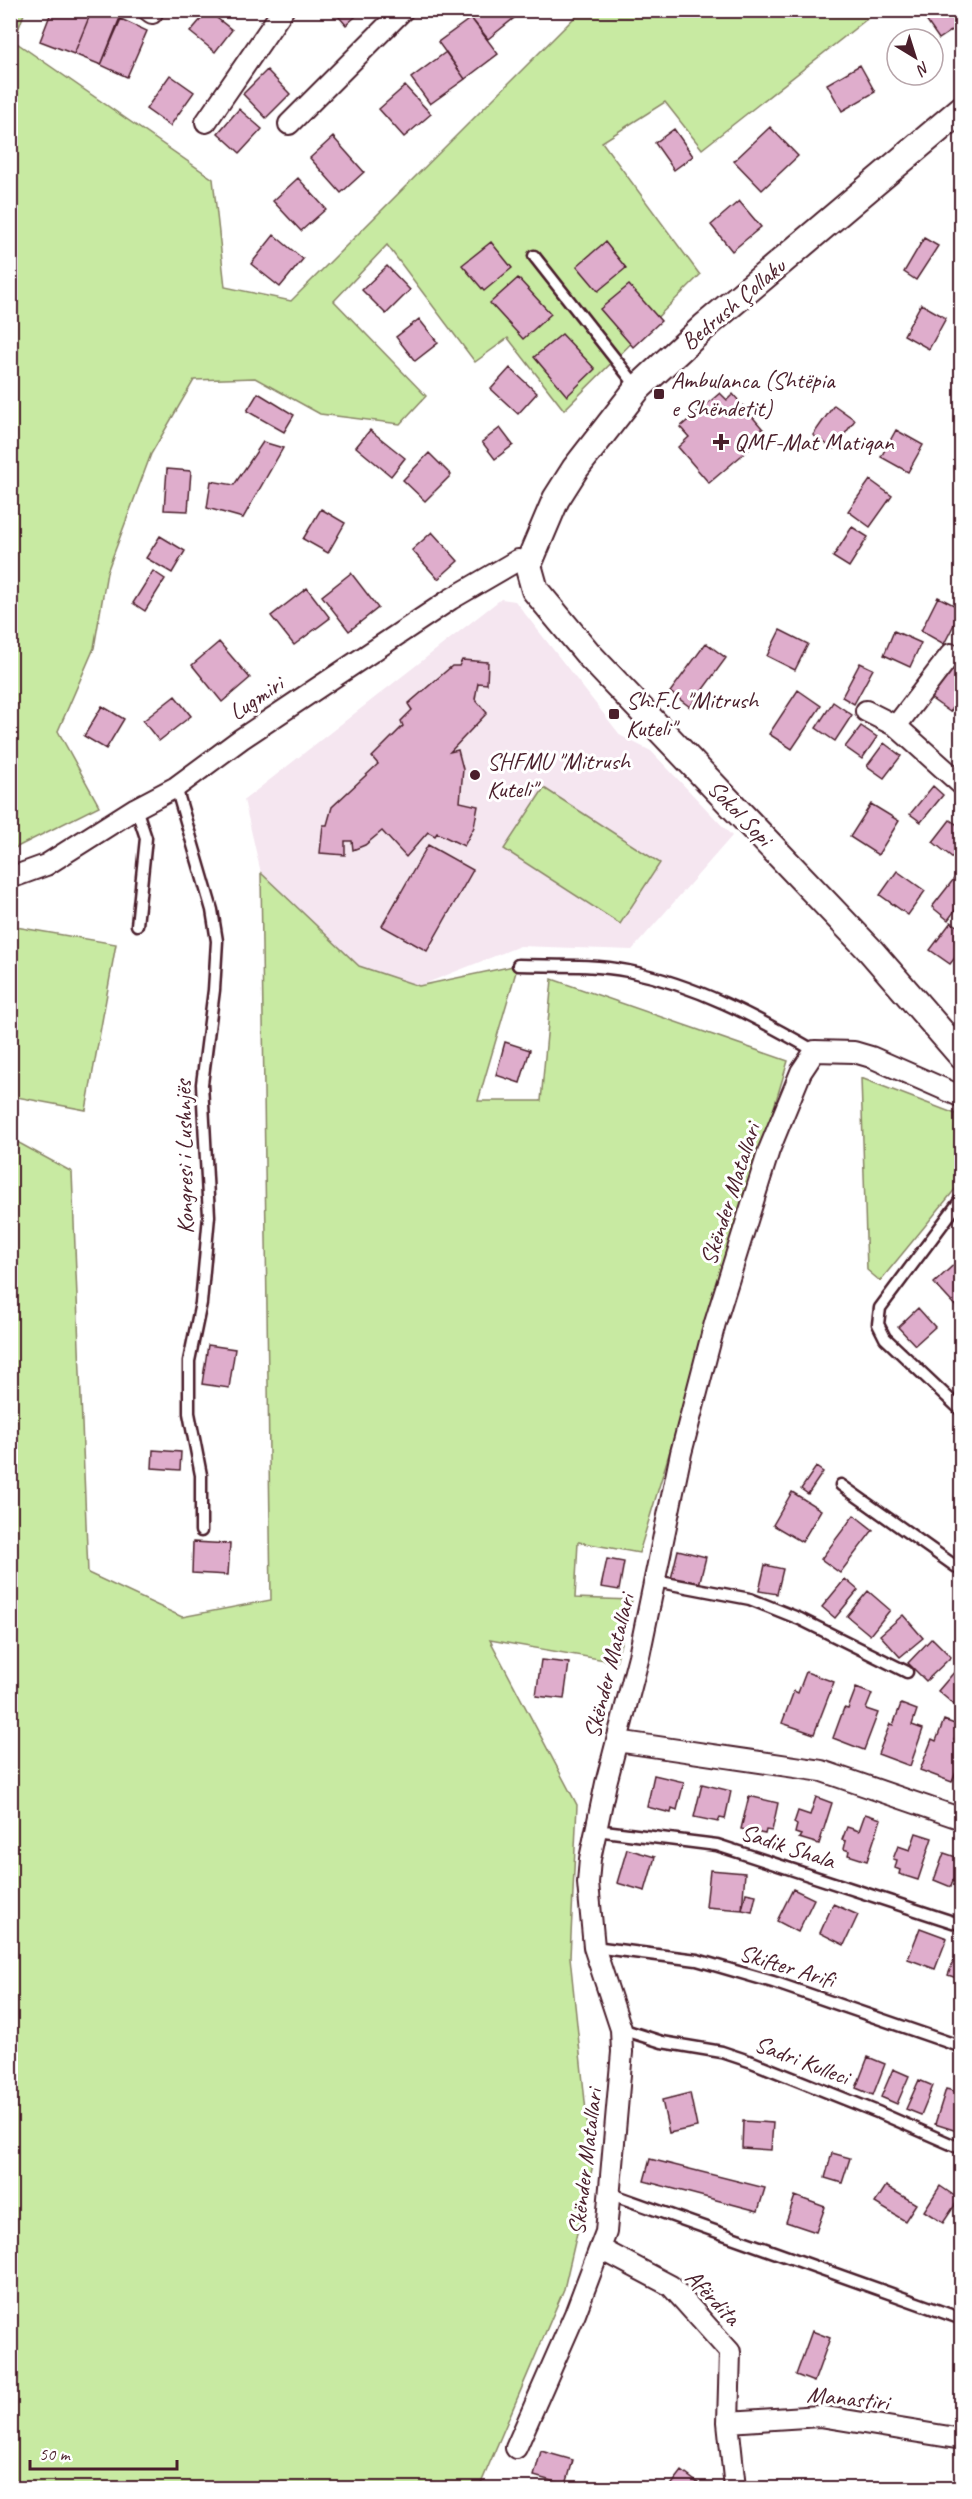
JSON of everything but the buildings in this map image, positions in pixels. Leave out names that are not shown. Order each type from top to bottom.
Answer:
[{"type":"street","points":[[206,122],[283,10]]},
{"type":"street","points":[[289,124],[403,10]]},
{"type":"street","name":"Bedrush Çollaku","points":[[528,565],[556,499],[586,453],[638,388],[704,327],[962,109]]},
{"type":"street","name":"Lugmiri","points":[[10,878],[54,861],[136,808],[176,787],[241,739],[451,599],[519,560],[528,565]]},
{"type":"street","name":"Sokol Sopi","points":[[528,565],[534,590],[590,656],[870,950],[962,1056]]},
{"type":"street","points":[[896,726],[951,654]]},
{"type":"street","points":[[866,711],[896,726],[962,785]]},
{"type":"street","points":[[815,1051],[854,1052],[871,1057],[962,1097]]},
{"type":"street","name":"Skënder Matallari","points":[[516,2448],[601,2249],[611,2194],[622,2052],[621,2030],[594,1947],[588,1883],[596,1830],[655,1581],[681,1453],[732,1264],[769,1150],[801,1072],[815,1051]]},
{"type":"street","points":[[617,1741],[822,1771],[962,1819]]},
{"type":"street","name":"Afërdita","points":[[601,2249],[671,2286],[729,2352],[728,2422],[735,2488]]},
{"type":"street","name":"Manastiri","points":[[728,2422],[820,2416],[962,2439]]},
{"type":"lane","points":[[534,256],[638,388]]},
{"type":"lane","name":"Kongresi i Lushnjës","points":[[176,787],[212,910],[217,941],[214,990],[202,1084],[208,1216],[201,1303],[189,1361],[189,1413],[201,1475],[201,1531]]},
{"type":"lane","points":[[136,808],[144,827],[146,850],[137,925]]},
{"type":"lane","points":[[518,965],[597,967],[629,971],[686,988],[740,1009],[815,1051]]},
{"type":"lane","points":[[962,1198],[880,1308],[878,1324],[885,1338],[962,1411]]},
{"type":"lane","points":[[841,1485],[962,1571]]},
{"type":"lane","points":[[655,1581],[750,1599],[800,1619],[907,1672]]},
{"type":"lane","name":"Sadik Shala","points":[[596,1830],[717,1845],[962,1925]]},
{"type":"lane","name":"Skifter Arifi","points":[[594,1947],[697,1960],[773,1982],[962,2047]]},
{"type":"lane","name":"Sadri Kulleci","points":[[621,2030],[662,2042],[722,2052],[784,2073],[962,2149]]},
{"type":"lane","points":[[611,2194],[962,2319]]},
{"type":"shaded area","name":"SHFMU \"Mitrush Kuteli\"","points":[[501,599],[515,601],[621,736],[651,751],[732,836],[632,950],[520,946],[419,986],[359,966],[261,873],[244,800]]},
{"type":"green space","points":[[10,11],[25,11],[14,41],[213,179],[225,287],[291,301],[581,11],[877,11],[702,149],[665,102],[602,142],[700,275],[564,410],[508,338],[475,362],[387,245],[334,301],[426,396],[400,424],[320,414],[255,378],[194,380],[151,454],[107,572],[94,648],[58,731],[99,806],[11,850]]},
{"type":"green space","points":[[544,788],[660,863],[620,924],[504,849]]},
{"type":"green space","points":[[261,873],[359,966],[419,986],[518,965],[478,1101],[541,1101],[552,979],[788,1061],[639,1553],[578,1542],[575,1598],[632,1600],[616,1662],[490,1640],[577,1805],[570,1957],[592,2169],[564,2289],[479,2488],[11,2488],[10,1138],[72,1172],[88,1573],[182,1617],[271,1600]]},
{"type":"green space","points":[[10,926],[116,944],[86,1110],[11,1096]]},
{"type":"green space","points":[[861,1078],[961,1116],[961,1182],[880,1281],[867,1270]]},
{"type":"place","name":"Ambulanca (Shtëpia e Shëndetit)","points":[[659,394]]},
{"type":"place","name":"QMF-Mat Matiqan","points":[[721,442]]},
{"type":"place","name":"Sh.F.L \"Mitrush Kuteli\"","points":[[614,714]]},
{"type":"place","name":"SHFMU \"Mitrush Kuteli\"","points":[[475,775]]}]
